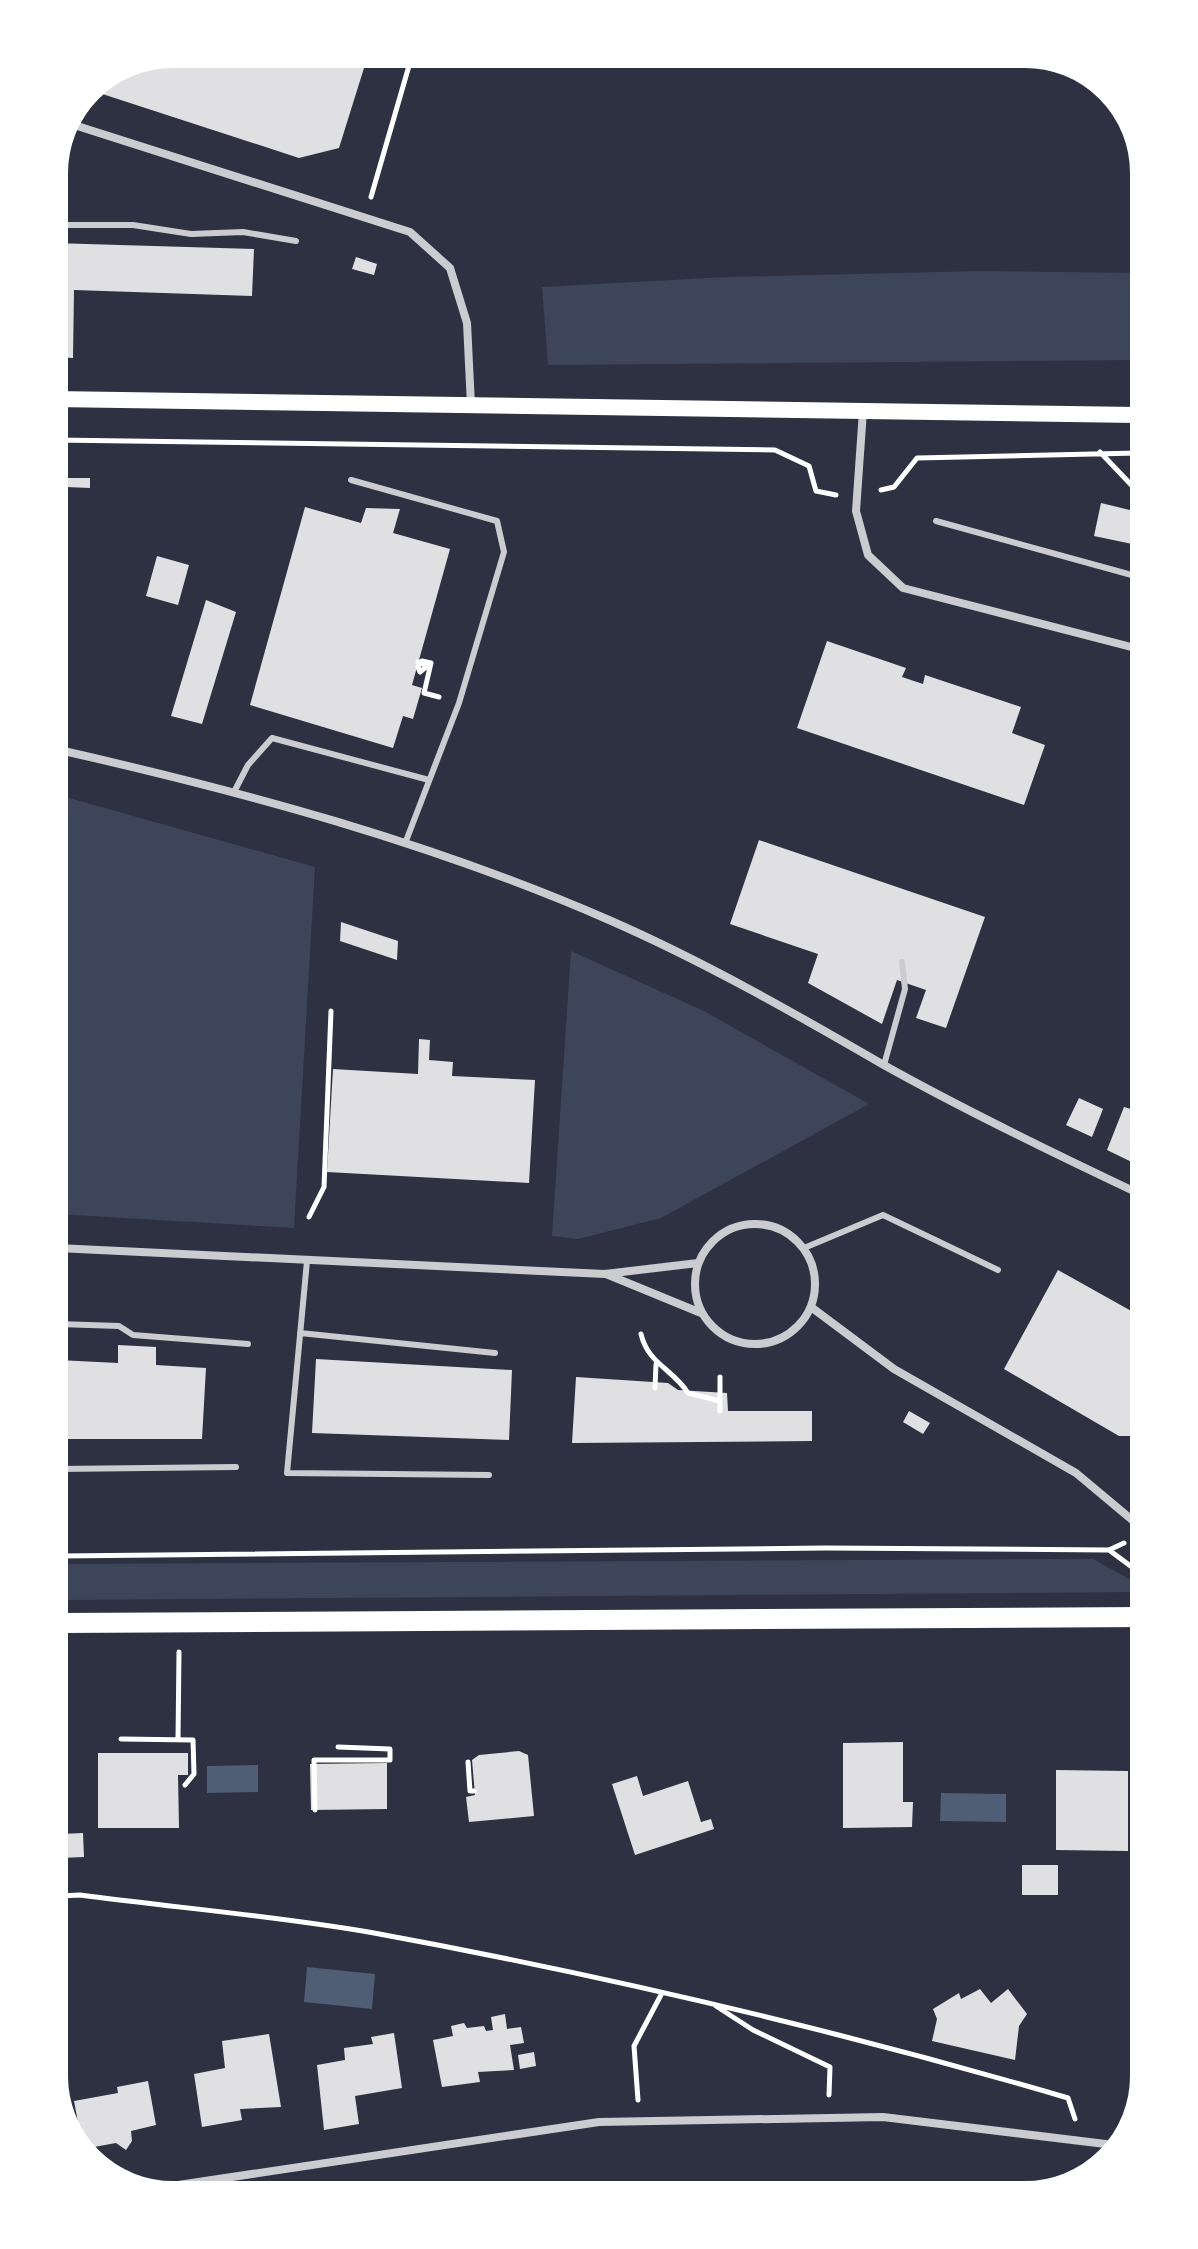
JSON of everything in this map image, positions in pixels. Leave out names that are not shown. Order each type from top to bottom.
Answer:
[{"type":"main road","points":[[66,399],[1132,415]]},
{"type":"main road","points":[[66,1623],[1132,1617]]},
{"type":"street","points":[[77,126],[410,232],[450,268],[467,323],[471,406]]},
{"type":"street","points":[[863,411],[856,511],[868,555],[903,588],[1132,647]]},
{"type":"street","points":[[66,752],[234,792],[406,841],[611,921],[834,1035],[884,1065],[1132,1190]]},
{"type":"street","points":[[737,1225],[774,1226],[804,1248],[813,1266],[816,1287],[811,1307],[801,1323],[786,1335],[768,1343],[749,1344],[730,1339],[713,1329],[701,1313],[694,1280],[698,1263],[720,1233],[737,1225]]},
{"type":"street","points":[[66,1248],[605,1274],[698,1263]]},
{"type":"street","points":[[605,1274],[701,1313]]},
{"type":"street","points":[[811,1307],[894,1369],[1076,1473],[1132,1520]]},
{"type":"street","points":[[192,2183],[599,2122],[883,2117],[1108,2145]]},
{"type":"lane","points":[[66,225],[133,225],[191,234],[243,232],[296,241]]},
{"type":"lane","points":[[351,480],[497,521],[504,552],[459,703],[406,841]]},
{"type":"lane","points":[[936,521],[1132,575]]},
{"type":"lane","points":[[234,792],[248,765],[272,738],[429,780]]},
{"type":"lane","points":[[884,1065],[905,989],[902,962]]},
{"type":"lane","points":[[804,1248],[883,1215],[998,1270]]},
{"type":"lane","points":[[307,1261],[287,1473],[489,1475]]},
{"type":"lane","points":[[66,1324],[119,1326],[133,1335],[248,1344]]},
{"type":"lane","points":[[300,1333],[495,1353]]},
{"type":"lane","points":[[66,1469],[236,1467]]},
{"type":"path","points":[[365,217],[409,66]]},
{"type":"path","points":[[66,440],[775,450],[809,466],[816,491],[825,495],[856,494],[894,487],[917,458],[1132,453]]},
{"type":"path","points":[[1100,452],[1132,486]]},
{"type":"path","points":[[418,662],[423,663],[426,667],[420,672],[418,667],[422,661],[431,663],[424,693],[459,703]]},
{"type":"path","points":[[309,1217],[324,1187],[331,1011]]},
{"type":"path","points":[[641,1334],[648,1354],[656,1364],[671,1372],[688,1393],[720,1401]]},
{"type":"path","points":[[655,1388],[656,1364]]},
{"type":"path","points":[[720,1377],[720,1411]]},
{"type":"path","points":[[66,1556],[825,1548],[1109,1550],[1132,1539]]},
{"type":"path","points":[[1109,1550],[1132,1567]]},
{"type":"path","points":[[178,1740],[179,1659]]},
{"type":"path","points":[[121,1739],[193,1740],[194,1774],[185,1785]]},
{"type":"path","points":[[315,1810],[314,1760],[390,1760],[390,1749],[338,1747]]},
{"type":"path","points":[[468,1762],[470,1791],[474,1791]]},
{"type":"path","points":[[66,1896],[372,1933],[662,1993],[865,2040],[1068,2098],[1083,2142]]},
{"type":"path","points":[[640,2121],[634,2046],[662,1993]]},
{"type":"path","points":[[712,2004],[753,2030],[830,2067],[828,2117]]},
{"type":"shaded area","points":[[983,271],[1132,273],[1132,360],[548,365],[542,287],[727,277]]},
{"type":"shaded area","points":[[66,797],[315,867],[294,1228],[66,1215]]},
{"type":"shaded area","points":[[571,951],[704,1011],[869,1104],[661,1218],[578,1239],[552,1236]]},
{"type":"shaded area","points":[[1093,1559],[1132,1580],[1132,1592],[66,1600],[66,1564]]},
{"type":"shaded area","points":[[258,1765],[258,1792],[207,1793],[207,1766]]},
{"type":"shaded area","points":[[941,1793],[1006,1794],[1006,1822],[940,1821]]},
{"type":"shaded area","points":[[307,1967],[375,1974],[372,2009],[304,2002]]},
{"type":"building","points":[[365,66],[339,148],[299,158],[101,94],[132,74],[152,68]]},
{"type":"building","points":[[66,243],[254,249],[252,296],[74,290],[73,358],[66,358]]},
{"type":"building","points":[[356,257],[377,264],[374,275],[352,269]]},
{"type":"building","points":[[66,478],[90,478],[90,488],[66,487]]},
{"type":"building","points":[[1101,503],[1132,511],[1132,544],[1094,536]]},
{"type":"building","points":[[305,507],[361,523],[366,508],[400,509],[393,533],[450,549],[412,685],[422,688],[413,719],[403,716],[393,748],[250,705]]},
{"type":"building","points":[[157,556],[189,565],[178,605],[146,596]]},
{"type":"building","points":[[206,600],[236,612],[202,724],[171,716]]},
{"type":"building","points":[[827,641],[906,668],[902,677],[923,684],[925,675],[1021,707],[1012,733],[1045,745],[1024,805],[797,728]]},
{"type":"building","points":[[759,840],[985,917],[946,1028],[916,1018],[926,990],[897,980],[882,1024],[808,983],[818,954],[730,924]]},
{"type":"building","points":[[341,922],[398,941],[397,960],[340,941]]},
{"type":"building","points":[[419,1039],[430,1040],[429,1060],[453,1062],[452,1076],[535,1080],[529,1183],[327,1172],[333,1069],[418,1074]]},
{"type":"building","points":[[1079,1098],[1103,1109],[1092,1137],[1066,1125]]},
{"type":"building","points":[[1124,1107],[1132,1109],[1132,1162],[1107,1150]]},
{"type":"building","points":[[1058,1270],[1132,1311],[1132,1436],[1119,1436],[1004,1369]]},
{"type":"building","points":[[118,1345],[156,1347],[156,1365],[206,1368],[202,1439],[66,1439],[66,1360],[118,1363]]},
{"type":"building","points":[[316,1359],[512,1370],[509,1440],[312,1433]]},
{"type":"building","points":[[576,1377],[668,1383],[678,1390],[727,1393],[728,1411],[812,1411],[812,1441],[572,1443]]},
{"type":"building","points":[[909,1411],[930,1423],[923,1434],[903,1422]]},
{"type":"building","points":[[903,1742],[903,1802],[913,1802],[912,1827],[843,1828],[843,1743]]},
{"type":"building","points":[[519,1751],[528,1755],[534,1816],[469,1822],[466,1797],[475,1795],[472,1760],[479,1755]]},
{"type":"building","points":[[98,1753],[188,1753],[188,1775],[178,1775],[179,1828],[98,1828]]},
{"type":"building","points":[[387,1763],[387,1809],[311,1810],[310,1764]]},
{"type":"building","points":[[1056,1770],[1128,1771],[1128,1851],[1056,1850]]},
{"type":"building","points":[[637,1776],[643,1796],[688,1781],[701,1822],[711,1819],[714,1829],[635,1855],[612,1784]]},
{"type":"building","points":[[83,1833],[84,1857],[66,1858],[66,1834]]},
{"type":"building","points":[[1022,1865],[1058,1865],[1058,1895],[1022,1895]]},
{"type":"building","points":[[980,1989],[991,2003],[1008,1989],[1027,2014],[1019,2026],[1015,2060],[932,2041],[937,2019],[933,2009],[959,1993],[961,1999]]},
{"type":"building","points":[[505,2014],[507,2029],[521,2027],[524,2043],[510,2045],[514,2070],[478,2072],[480,2082],[442,2087],[433,2040],[453,2036],[451,2026],[464,2023],[467,2028],[484,2026],[486,2031],[493,2030],[491,2017]]},
{"type":"building","points":[[394,2033],[402,2088],[355,2096],[359,2124],[324,2130],[317,2065],[345,2060],[344,2048],[373,2044],[371,2037]]},
{"type":"building","points":[[269,2034],[281,2107],[240,2109],[242,2120],[202,2127],[194,2074],[225,2068],[222,2041]]},
{"type":"building","points":[[534,2052],[536,2066],[520,2069],[518,2055]]},
{"type":"building","points":[[148,2081],[156,2125],[131,2131],[132,2141],[126,2150],[116,2143],[93,2147],[79,2128],[74,2101],[118,2093],[117,2087]]}]
